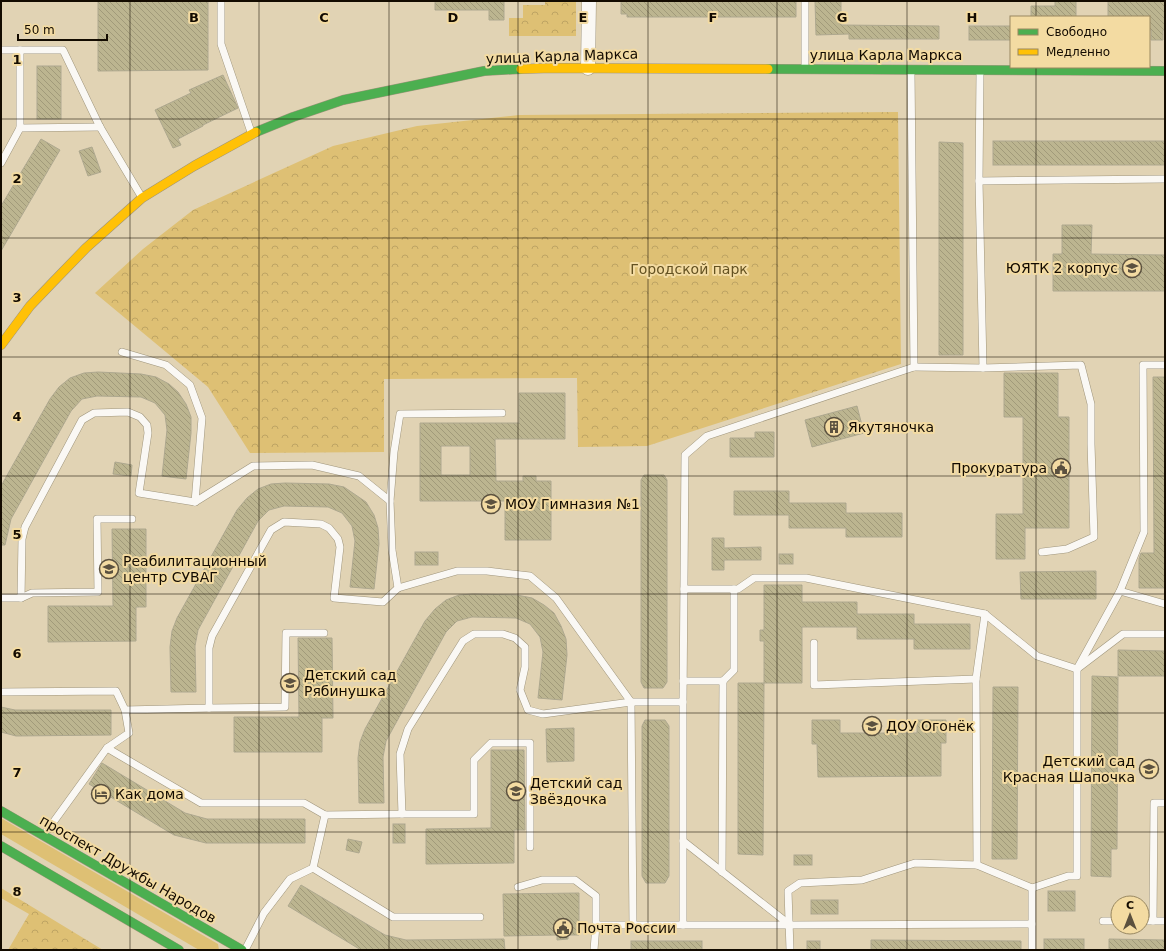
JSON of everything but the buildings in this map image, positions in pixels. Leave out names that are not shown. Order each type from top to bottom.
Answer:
[{"type":"street","points":[[588,68],[589,1]]},
{"type":"street","name":"улица Карла Маркса","points":[[1,345],[30,306],[53,282],[86,248],[142,198],[194,166],[251,134],[293,117],[342,100],[484,71],[588,68],[1165,71]]},
{"type":"street","name":"проспект Дружбы Народов","points":[[1,811],[243,950]]},
{"type":"street","points":[[1,846],[179,950]]},
{"type":"lane","points":[[221,1],[221,44],[251,134]]},
{"type":"lane","points":[[805,1],[806,69]]},
{"type":"lane","points":[[1,50],[63,50],[100,127],[142,198]]},
{"type":"lane","points":[[1,163],[20,128],[20,50]]},
{"type":"lane","points":[[911,69],[914,367]]},
{"type":"lane","points":[[980,70],[979,181],[983,368]]},
{"type":"lane","points":[[20,128],[100,127]]},
{"type":"lane","points":[[979,181],[1165,179]]},
{"type":"lane","points":[[122,352],[166,365],[190,384],[202,418],[195,502]]},
{"type":"lane","points":[[683,925],[684,455],[707,436],[914,367],[983,368],[1081,365],[1091,404],[1094,537],[1067,549],[1042,552]]},
{"type":"lane","points":[[790,950],[788,891],[800,884],[862,880],[915,863],[977,865],[1032,888],[1068,876],[1077,876],[1077,669],[1120,591],[1144,532],[1143,365],[1165,365]]},
{"type":"lane","points":[[21,598],[22,539],[25,527],[82,420],[94,412],[128,412],[140,417],[147,425],[148,433],[139,493],[195,502],[253,466],[312,465],[359,476],[390,501]]},
{"type":"lane","points":[[398,588],[392,550],[390,501],[394,452],[400,414],[502,413]]},
{"type":"lane","points":[[1,598],[21,598],[32,593],[98,592],[97,519],[132,519]]},
{"type":"lane","points":[[209,708],[209,648],[212,636],[271,530],[284,522],[321,524],[329,528],[338,539],[340,547],[334,598],[383,602],[398,588],[456,570],[486,571],[530,576],[556,598],[631,702],[633,925]]},
{"type":"lane","points":[[684,589],[738,589],[754,578],[806,578],[985,614],[1037,656],[1077,669]]},
{"type":"lane","points":[[722,872],[723,681],[734,670],[734,589]]},
{"type":"lane","points":[[1120,591],[1165,604]]},
{"type":"lane","points":[[977,865],[976,679],[985,614]]},
{"type":"lane","points":[[125,710],[285,707],[286,633],[324,633]]},
{"type":"lane","points":[[402,814],[400,754],[408,729],[462,641],[474,634],[504,634],[515,638],[525,647],[525,667],[520,690],[528,710],[543,714],[631,702],[683,702]]},
{"type":"lane","points":[[1077,669],[1123,634],[1165,634]]},
{"type":"lane","points":[[814,643],[814,685],[976,679]]},
{"type":"lane","points":[[683,681],[723,681]]},
{"type":"lane","points":[[1,692],[116,691],[125,710],[129,733],[108,748],[44,836]]},
{"type":"lane","points":[[108,748],[201,803],[304,803],[326,815],[474,814],[474,760],[491,744],[530,744],[530,847]]},
{"type":"lane","points":[[1165,803],[1154,803],[1153,921],[1165,921]]},
{"type":"lane","points":[[313,868],[326,815]]},
{"type":"lane","points":[[683,841],[790,925]]},
{"type":"lane","points":[[313,868],[393,917],[480,917]]},
{"type":"lane","points":[[243,950],[264,913],[290,878],[313,868]]},
{"type":"lane","points":[[518,887],[542,880],[575,880],[596,896],[594,950]]},
{"type":"lane","points":[[1032,888],[1032,950]]},
{"type":"lane","points":[[1103,921],[1110,921]]},
{"type":"lane","points":[[596,925],[1032,924]]},
{"type":"green space","points":[[545,1],[576,1],[576,36],[509,36],[509,18],[523,18],[523,5],[545,5]]},
{"type":"green space","name":"Городской парк","points":[[898,112],[901,364],[647,446],[578,447],[577,378],[384,379],[384,452],[250,453],[208,387],[95,293],[143,249],[193,210],[333,146],[417,126],[519,115]]},
{"type":"green space","points":[[1,818],[218,944],[219,950],[199,950],[1,834]]},
{"type":"green space","points":[[1,888],[103,950],[8,950],[29,914],[1,898]]},
{"type":"traffic: fast","points":[[256,132],[293,117],[343,100],[484,71],[521,69]]},
{"type":"traffic: fast","points":[[768,69],[1165,71]]},
{"type":"traffic: fast","points":[[1,811],[242,950]]},
{"type":"traffic: fast","points":[[1,846],[179,950]]},
{"type":"traffic: slow","points":[[521,69],[768,69]]},
{"type":"traffic: slow","points":[[1,345],[30,306],[53,282],[86,248],[142,198],[194,166],[256,132]]},
{"type":"place","name":"ЮЯТК 2 корпус","points":[[1132,268]]},
{"type":"place","name":"Якутяночка","points":[[834,427]]},
{"type":"place","name":"Прокуратура","points":[[1061,468]]},
{"type":"place","name":"МОУ Гимназия №1","points":[[491,504]]},
{"type":"place","name":"Реабилитационный центр СУВАГ","points":[[109,569]]},
{"type":"place","name":"Детский сад Рябинушка","points":[[290,683]]},
{"type":"place","name":"ДОУ Огонёк","points":[[872,726]]},
{"type":"place","name":"Детский сад Красная Шапочка","points":[[1149,769]]},
{"type":"place","name":"Детский сад Звёздочка","points":[[516,791]]},
{"type":"place","name":"Как дома","points":[[101,794]]},
{"type":"place","name":"Почта России","points":[[563,928]]}]
